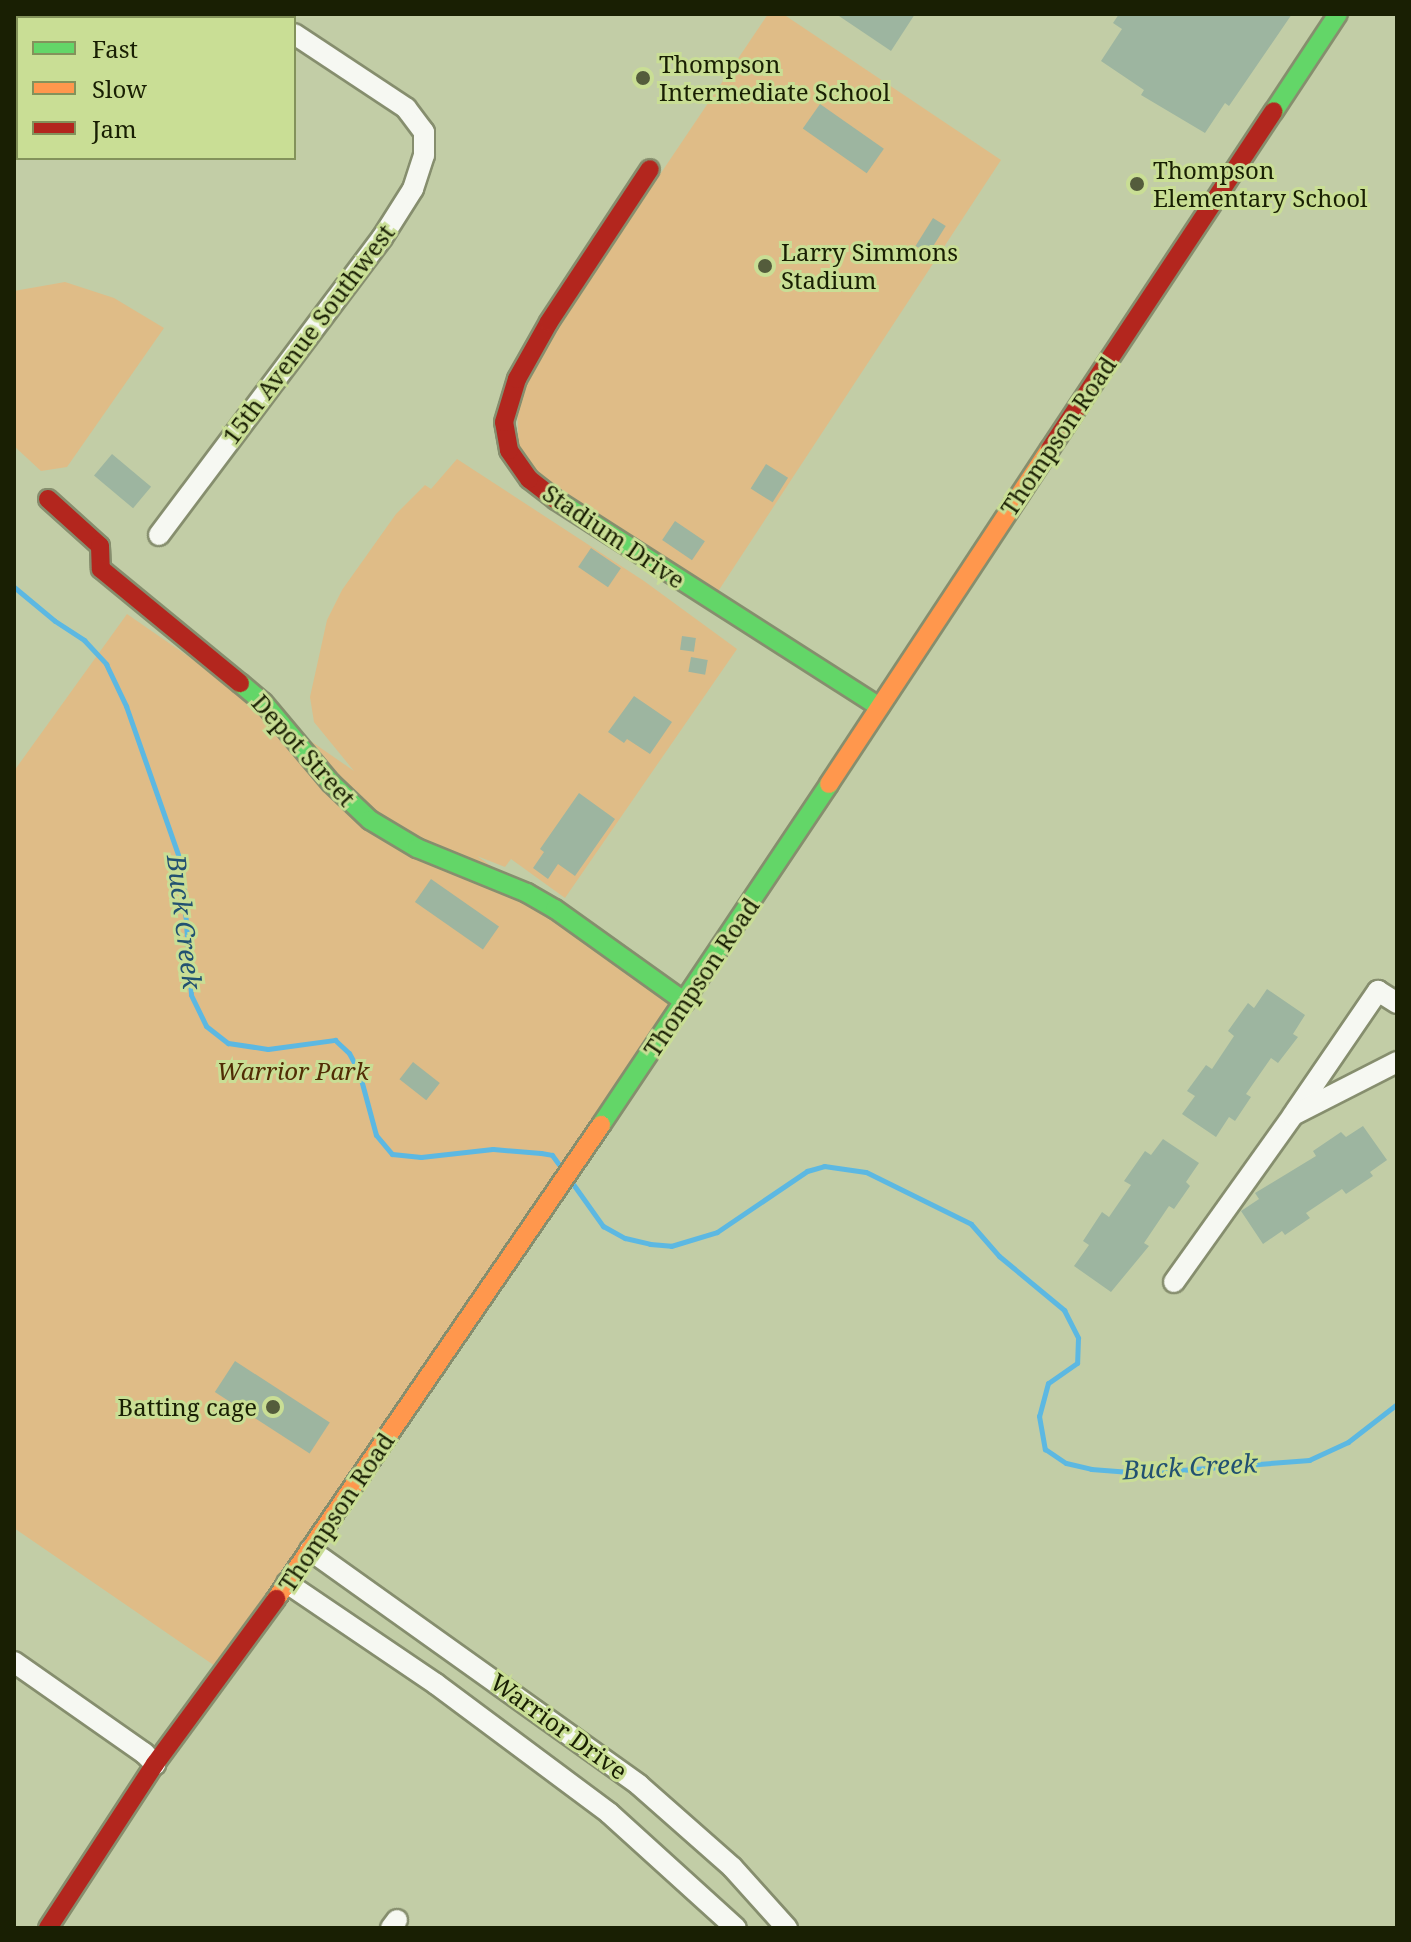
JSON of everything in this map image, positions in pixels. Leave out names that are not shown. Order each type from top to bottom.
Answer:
[{"type":"street","name":"Thompson Road","points":[[48,1928],[155,1764],[287,1583],[515,1247],[617,1103],[1338,14]]},
{"type":"street","name":"15th Avenue Southwest","points":[[159,535],[382,238],[413,189],[424,155],[425,139],[417,121],[406,108],[296,35]]},
{"type":"street","name":"Stadium Drive","points":[[650,169],[527,359],[506,409],[504,435],[509,450],[529,479],[567,509],[880,707]]},
{"type":"street","name":"Depot Street","points":[[48,499],[100,546],[101,569],[263,702],[331,783],[370,820],[417,848],[527,893],[555,909],[685,1002]]},
{"type":"street","points":[[1174,1282],[1378,991],[1397,1003]]},
{"type":"street","points":[[1293,1115],[1397,1062]]},
{"type":"street","name":"Warrior Drive","points":[[310,1550],[639,1785],[732,1867],[787,1928]]},
{"type":"street","name":"Warrior Drive","points":[[287,1583],[448,1693],[609,1813],[736,1928]]},
{"type":"street","points":[[14,1662],[144,1753],[155,1764]]},
{"type":"green space","name":"Larry Simmons Stadium","points":[[768,14],[783,14],[1001,160],[715,596],[519,460],[517,401],[527,372]]},
{"type":"green space","points":[[65,282],[114,298],[164,328],[67,467],[41,471],[14,446],[14,291]]},
{"type":"green space","name":"Warrior Park","points":[[457,459],[644,581],[737,649],[565,898],[511,859],[505,867],[477,856],[685,1002],[215,1666],[14,1528],[14,771],[127,614],[354,771],[314,722],[310,697],[327,620],[342,590],[396,514],[425,485],[431,489]]},
{"type":"building","points":[[836,14],[915,14],[891,51]]},
{"type":"building","points":[[1119,14],[1292,14],[1229,106],[1225,103],[1205,133],[1141,95],[1144,90],[1101,61],[1122,29],[1113,23]]},
{"type":"building","points":[[820,104],[884,149],[867,173],[803,129]]},
{"type":"building","points":[[933,218],[946,226],[928,254],[916,246]]},
{"type":"building","points":[[112,454],[151,487],[133,508],[94,475]]},
{"type":"building","points":[[766,464],[788,478],[773,502],[751,489]]},
{"type":"building","points":[[675,521],[705,541],[692,560],[662,540]]},
{"type":"building","points":[[591,548],[621,568],[608,587],[578,567]]},
{"type":"building","points":[[682,636],[696,638],[694,652],[680,650]]},
{"type":"building","points":[[691,657],[708,660],[705,675],[688,672]]},
{"type":"building","points":[[634,696],[672,722],[650,754],[627,739],[624,743],[608,732]]},
{"type":"building","points":[[579,793],[615,819],[575,876],[558,864],[548,879],[533,868],[544,852],[540,849]]},
{"type":"building","points":[[431,879],[499,927],[483,950],[415,902]]},
{"type":"building","points":[[1267,989],[1305,1015],[1293,1034],[1298,1037],[1278,1063],[1271,1058],[1246,1094],[1251,1097],[1235,1121],[1229,1117],[1216,1137],[1182,1114],[1195,1096],[1187,1091],[1206,1065],[1212,1069],[1234,1036],[1228,1031],[1248,1003],[1254,1008]]},
{"type":"building","points":[[413,1062],[440,1083],[426,1100],[399,1079]]},
{"type":"building","points":[[1363,1126],[1387,1160],[1370,1172],[1373,1176],[1346,1194],[1342,1189],[1306,1213],[1310,1218],[1285,1235],[1282,1231],[1263,1244],[1241,1211],[1259,1199],[1255,1193],[1316,1156],[1313,1151],[1341,1132],[1346,1137]]},
{"type":"building","points":[[1163,1139],[1199,1163],[1186,1182],[1190,1186],[1174,1209],[1169,1206],[1144,1243],[1149,1246],[1111,1292],[1074,1266],[1089,1245],[1083,1241],[1102,1212],[1109,1217],[1131,1185],[1124,1181],[1145,1151],[1151,1155]]},
{"type":"building","name":"Batting cage","points":[[235,1361],[330,1423],[310,1454],[215,1392]]},
{"type":"waterway","name":"Buck Creek","points":[[14,587],[84,640],[106,664],[126,706],[182,866],[191,995],[206,1026],[228,1043],[268,1049],[335,1040],[349,1053],[359,1072],[376,1135],[392,1154],[421,1157],[493,1149],[552,1155],[560,1166]]},
{"type":"waterway","name":"Buck Creek","points":[[573,1184],[603,1226],[625,1238],[650,1244],[671,1246],[717,1232],[807,1171],[824,1166],[866,1172],[971,1224],[999,1256],[1064,1310],[1078,1338],[1077,1363],[1048,1383],[1039,1416],[1045,1449],[1066,1463],[1091,1469],[1143,1473],[1309,1460],[1348,1442],[1397,1404]]},
{"type":"traffic: fast","points":[[1274,111],[1338,14]]},
{"type":"traffic: fast","points":[[556,500],[880,707]]},
{"type":"traffic: fast","points":[[240,683],[263,702],[331,783],[370,820],[417,848],[527,893],[555,909],[685,1002]]},
{"type":"traffic: fast","points":[[601,1125],[829,784]]},
{"type":"traffic: slow","points":[[829,784],[1050,449]]},
{"type":"traffic: slow","points":[[276,1599],[601,1125]]},
{"type":"traffic: jam","points":[[1050,449],[1274,111]]},
{"type":"traffic: jam","points":[[556,500],[529,479],[509,450],[504,422],[517,379],[549,322],[650,169]]},
{"type":"traffic: jam","points":[[48,499],[100,546],[101,569],[240,683]]},
{"type":"traffic: jam","points":[[48,1928],[155,1764],[276,1599]]},
{"type":"place","name":"Thompson Intermediate School","points":[[643,78]]},
{"type":"place","name":"Thompson Elementary School","points":[[1137,184]]},
{"type":"place","name":"Larry Simmons Stadium","points":[[765,266]]},
{"type":"place","name":"Batting cage","points":[[273,1407]]}]
